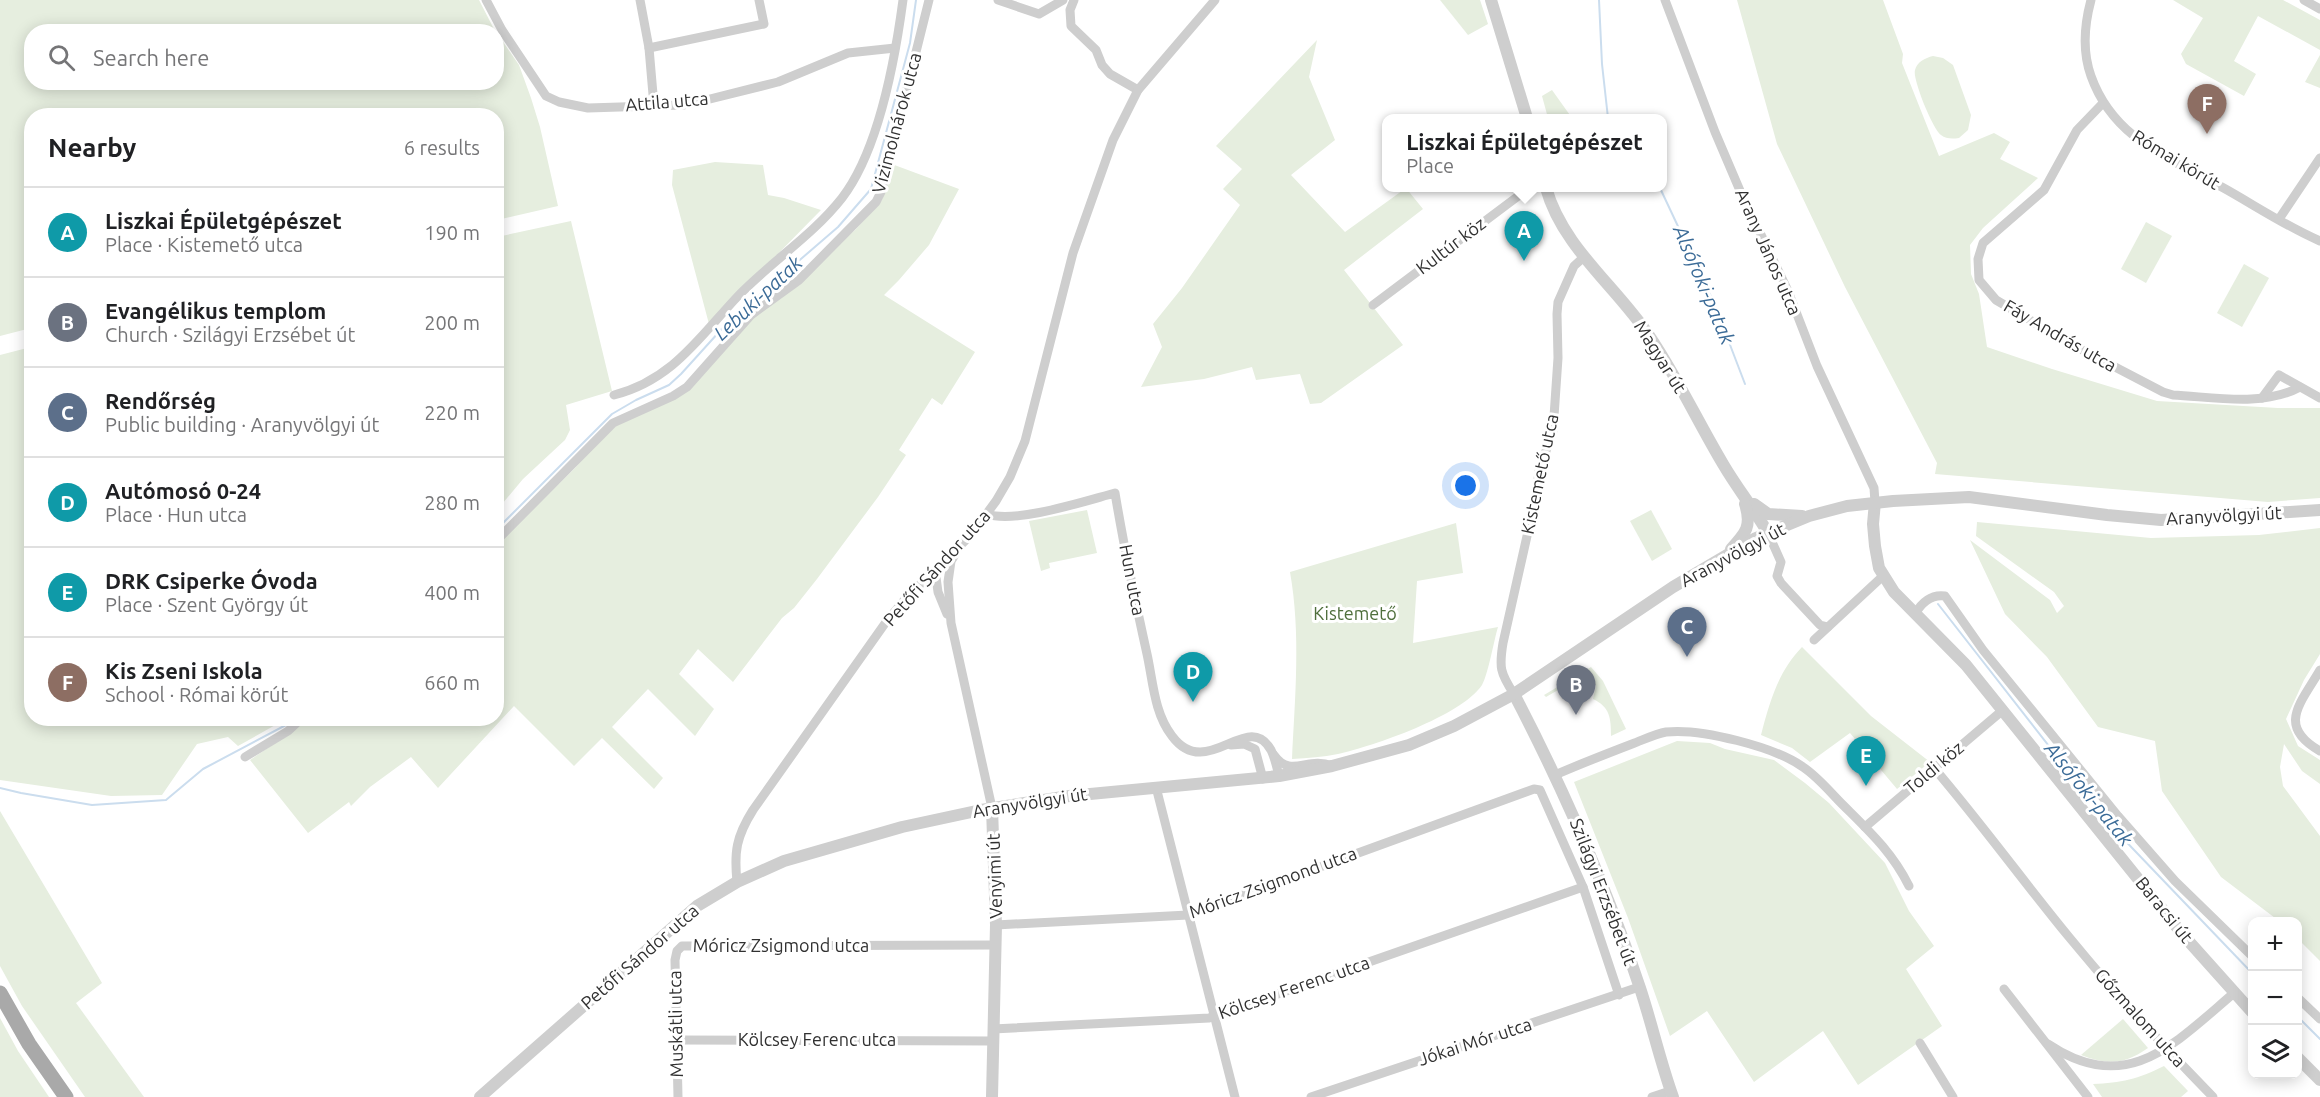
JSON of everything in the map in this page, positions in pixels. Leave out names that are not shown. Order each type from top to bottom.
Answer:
[{"type":"main road","points":[[0,993],[29,1044],[66,1097]]},
{"type":"street","name":"Attila utca","points":[[486,0],[499,24]]},
{"type":"street","points":[[640,0],[650,48],[654,106]]},
{"type":"street","points":[[650,48],[764,24],[759,0]]},
{"type":"street","points":[[614,395],[631,391],[668,370],[688,353],[741,294],[808,234],[843,197],[859,170],[877,124],[890,80],[903,0]]},
{"type":"street","name":"Vizimolnárok utca","points":[[504,533],[614,423],[673,396],[687,387],[751,315],[799,280],[876,202],[881,192],[929,0]]},
{"type":"street","points":[[998,0],[1039,14],[1063,0]]},
{"type":"street","points":[[1074,0],[1070,10],[1071,26],[1095,50],[1102,65],[1110,74],[1137,90]]},
{"type":"street","name":"Petőfi Sándor utca","points":[[480,1097],[668,930],[697,906],[737,882],[735,853],[738,836],[753,810],[886,622],[987,514],[1010,477],[1025,441],[1073,253],[1113,140],[1137,90],[1215,0]]},
{"type":"street","points":[[1491,0],[1526,114]]},
{"type":"street","name":"Arany János utca","points":[[1665,0],[1715,132],[1788,291],[1817,366],[1874,488],[1875,502]]},
{"type":"street","name":"Római körút","points":[[2091,0],[2085,23],[2088,69],[2103,104],[2117,122],[2150,147],[2320,242]]},
{"type":"street","points":[[2304,0],[2320,9]]},
{"type":"street","name":"Attila utca","points":[[504,33],[546,96],[559,102],[588,108],[682,105],[778,82],[848,53],[895,48]]},
{"type":"street","name":"Fáy András utca","points":[[2103,104],[2077,130],[2044,190],[1983,243],[1979,250],[1977,270],[1979,280],[1996,300],[2147,386],[2173,395],[2262,398],[2286,394],[2300,387]]},
{"type":"street","points":[[2279,219],[2320,158]]},
{"type":"street","name":"Kultúr köz","points":[[1373,305],[1524,192]]},
{"type":"street","name":"Magyar út","points":[[1547,192],[1556,215],[1584,257],[1651,337],[1740,492],[1768,533]]},
{"type":"street","name":"Kistemető utca","points":[[1514,694],[1501,675],[1500,662],[1503,643],[1536,496],[1539,471],[1553,431],[1558,358],[1558,302],[1574,266],[1584,257]]},
{"type":"street","points":[[2262,398],[2279,375],[2320,398]]},
{"type":"street","points":[[1740,492],[1768,514],[1809,516]]},
{"type":"street","points":[[1721,558],[1739,541],[1749,526],[1749,516],[1740,492]]},
{"type":"street","name":"Hun utca","points":[[987,514],[999,517],[1017,516],[1115,493],[1156,701],[1163,723],[1173,739],[1191,751],[1208,752],[1244,737],[1253,736],[1265,742],[1272,752]]},
{"type":"street","name":"Aranyvölgyi út","points":[[737,882],[784,861],[842,843],[902,827],[992,808],[1069,796],[1263,779],[1332,766],[1409,745],[1454,726],[1514,694],[1673,587],[1721,558],[1768,533],[1809,516],[1875,502],[1969,497],[2161,520],[2320,510]]},
{"type":"street","name":"Baracsi út","points":[[1875,502],[1873,524],[1875,546],[1883,576],[1894,592],[1966,665],[2184,936],[2248,1007]]},
{"type":"street","points":[[1858,505],[1873,524]]},
{"type":"street","points":[[1768,533],[1781,562],[1777,576],[1781,583],[1820,625],[1828,627]]},
{"type":"street","name":"Venyimi út","points":[[959,546],[949,572],[948,593],[951,623],[992,808],[996,925],[992,1097]]},
{"type":"street","name":"Venyimi út","points":[[935,570],[938,592],[951,623]]},
{"type":"street","points":[[1814,640],[1883,576]]},
{"type":"street","name":"Baracsi út","points":[[1915,614],[1926,600],[1937,595],[1945,596],[1983,650],[2118,816],[2175,881],[2248,951]]},
{"type":"street","points":[[2320,670],[2300,705],[2295,721],[2302,740],[2320,752]]},
{"type":"street","name":"Szilágyi Erzsébet út","points":[[1514,694],[1587,845],[1640,987],[1672,1094]]},
{"type":"street","name":"Toldi köz","points":[[1865,827],[2003,710]]},
{"type":"street","points":[[244,758],[293,726]]},
{"type":"street","points":[[1555,775],[1666,732],[1712,736],[1769,750],[1803,767],[1865,827],[1897,863],[1909,886]]},
{"type":"street","name":"Hun utca","points":[[1223,747],[1238,744],[1249,745],[1255,749],[1259,761]]},
{"type":"street","points":[[1272,752],[1279,776]]},
{"type":"street","name":"Aranyvölgyi út","points":[[1272,752],[1281,764],[1289,767],[1320,761],[1332,766]]},
{"type":"street","points":[[1259,761],[1263,779]]},
{"type":"street","points":[[1242,781],[1255,772],[1259,761]]},
{"type":"street","name":"Gőzmalom utca","points":[[1934,768],[2069,937],[2168,1051],[2213,1097]]},
{"type":"street","points":[[1156,787],[1235,1097]]},
{"type":"street","name":"Móricz Zsigmond utca","points":[[996,925],[1188,915],[1530,789],[1540,790]]},
{"type":"street","name":"Szilágyi Erzsébet út","points":[[1540,790],[1583,887],[1619,994]]},
{"type":"street","name":"Kölcsey Ferenc utca","points":[[677,1040],[993,1035],[1194,1020],[1214,1016],[1583,887]]},
{"type":"street","name":"Móricz Zsigmond utca","points":[[677,951],[687,946],[995,945]]},
{"type":"street","name":"Muskátli utca","points":[[677,951],[675,960],[678,1097]]},
{"type":"street","name":"Jókai Mór utca","points":[[1311,1097],[1640,987]]},
{"type":"street","points":[[2004,989],[2087,1096]]},
{"type":"street","points":[[2048,1044],[2090,1076],[2138,1069],[2168,1051],[2234,993]]},
{"type":"street","points":[[2302,1002],[2320,1019]]},
{"type":"street","points":[[1920,1043],[1953,1097]]},
{"type":"street","points":[[2302,1062],[2320,1080]]},
{"type":"street","points":[[2087,1096],[2090,1076]]},
{"type":"street","points":[[1652,1097],[1672,1094]]},
{"type":"green space","points":[[0,0],[479,0],[491,24],[24,24],[24,90],[504,90],[504,43],[519,65],[540,127],[558,206],[504,218],[504,108],[24,108],[24,330],[0,336]]},
{"type":"green space","points":[[1440,0],[1480,0],[1488,24],[1468,35]]},
{"type":"green space","points":[[1737,0],[1883,0],[1903,54],[1902,63],[1939,156],[1994,133],[2010,142],[2000,159],[2038,178],[1983,228],[1970,245],[1971,274],[1979,294],[1987,347],[2157,401],[2278,408],[2320,408],[2320,498],[2268,502],[1935,474],[1937,463],[1845,287],[1777,144]]},
{"type":"green space","points":[[2173,0],[2283,0],[2320,20],[2320,50],[2258,16],[2234,61],[2256,74],[2244,96],[2186,64],[2181,54],[2203,18]]},
{"type":"green space","points":[[1317,40],[1309,77],[1335,140],[1291,175],[1345,232],[1400,192],[1409,192],[1423,209],[1344,270],[1403,345],[1321,403],[1310,404],[1300,374],[1256,380],[1252,367],[1204,379],[1141,387],[1162,347],[1153,324],[1182,288],[1240,205],[1223,189],[1242,169],[1216,146]]},
{"type":"green space","points":[[2320,55],[2320,88],[2305,82]]},
{"type":"green space","points":[[1933,56],[1943,58],[1953,65],[1971,115],[1968,130],[1959,138],[1945,137],[1937,131],[1920,93],[1915,70],[1922,61]]},
{"type":"green space","points":[[1552,90],[1569,114],[1547,114],[1542,96]]},
{"type":"green space","points":[[715,162],[763,165],[768,195],[821,210],[709,324],[672,185],[673,170]]},
{"type":"green space","points":[[889,163],[959,189],[929,245],[884,295],[975,352],[942,405],[932,398],[899,450],[906,455],[878,497],[817,579],[794,608],[782,618],[733,682],[698,649],[679,674],[714,709],[695,736],[648,689],[612,727],[663,778],[654,789],[602,738],[574,766],[514,706],[504,717],[504,537],[575,468],[611,428],[676,398],[755,314],[855,230],[882,200]]},
{"type":"green space","points":[[571,221],[612,391],[566,405],[570,430],[565,440],[523,479],[504,502],[504,235]]},
{"type":"green space","points":[[2146,222],[2172,236],[2146,283],[2121,269]]},
{"type":"green space","points":[[2244,264],[2269,278],[2242,327],[2217,313]]},
{"type":"green space","points":[[24,349],[24,726],[274,726],[238,746],[228,737],[197,744],[162,795],[111,796],[0,780],[0,355]]},
{"type":"green space","points":[[1087,510],[1097,553],[1049,563],[1050,568],[1041,571],[1029,521]]},
{"type":"green space","points":[[1651,510],[1672,549],[1652,561],[1630,521]]},
{"type":"green space","points":[[1977,522],[2151,538],[2259,535],[2320,528],[2320,654],[2304,680],[2286,719],[2298,746],[2320,760],[2320,784],[2302,771],[2284,744],[2280,767],[2283,786],[2320,836],[2320,961],[2302,943],[2302,917],[2274,917],[2221,877],[2162,791],[2155,741],[2098,727],[2047,657],[2005,614],[1970,540],[2050,600],[2057,613],[2064,606],[2054,592],[1976,536]]},
{"type":"green space","name":"Kistemető","points":[[1456,523],[1463,573],[1417,581],[1413,643],[1498,627],[1482,685],[1456,708],[1394,737],[1338,754],[1292,759],[1296,642],[1290,572]]},
{"type":"green space","points":[[1802,647],[1871,716],[1930,762],[1897,789],[1850,733],[1810,762],[1792,748],[1761,735],[1781,677]]},
{"type":"green space","points":[[1591,667],[1603,681],[1626,729],[1611,736],[1608,714],[1599,702],[1593,699],[1596,686],[1589,677],[1577,679],[1546,697],[1544,695]]},
{"type":"green space","points":[[298,726],[495,726],[438,788],[411,757],[370,787],[351,806],[349,802],[308,833],[250,760]]},
{"type":"green space","points":[[1677,741],[1710,743],[1725,749],[1774,760],[1829,803],[1885,863],[1909,911],[1934,946],[1906,969],[1942,1026],[1858,1085],[1823,1031],[1754,1082],[1707,1011],[1670,1036],[1628,918],[1574,782]]},
{"type":"green space","points":[[0,811],[102,983],[76,1003],[144,1097],[85,1097],[22,1006],[0,966]]},
{"type":"green space","points":[[0,1018],[18,1051],[49,1097],[0,1097]]},
{"type":"green space","points":[[2123,1019],[2148,1048],[2131,1058],[2115,1062],[2099,1061],[2081,1055]]},
{"type":"green space","points":[[2164,1066],[2188,1091],[2181,1097],[2102,1097],[2093,1084],[2129,1080]]},
{"type":"waterway","name":"Lebuki-patak","points":[[504,522],[612,414],[669,385],[729,321],[838,227],[871,189],[910,43],[916,0]]},
{"type":"waterway","name":"Alsófoki-patak","points":[[1599,0],[1608,114]]},
{"type":"waterway","name":"Alsófoki-patak","points":[[1662,192],[1714,303],[1745,384]]},
{"type":"waterway","name":"Alsófoki-patak","points":[[1938,604],[2113,828],[2250,971]]},
{"type":"waterway","name":"Lebuki-patak","points":[[0,788],[92,805],[166,800],[203,769],[284,726]]},
{"type":"waterway","name":"Alsófoki-patak","points":[[2302,1021],[2320,1039]]},
{"type":"place","name":"Kis Zseni Iskola","points":[[2207,134]]},
{"type":"place","name":"Liszkai Épületgépészet","points":[[1524,261]]},
{"type":"place","name":"Rendőrség","points":[[1687,657]]},
{"type":"place","name":"Autómosó 0-24","points":[[1193,702]]},
{"type":"place","name":"Evangélikus templom","points":[[1576,715]]},
{"type":"place","name":"DRK Csiperke Óvoda","points":[[1866,786]]}]
